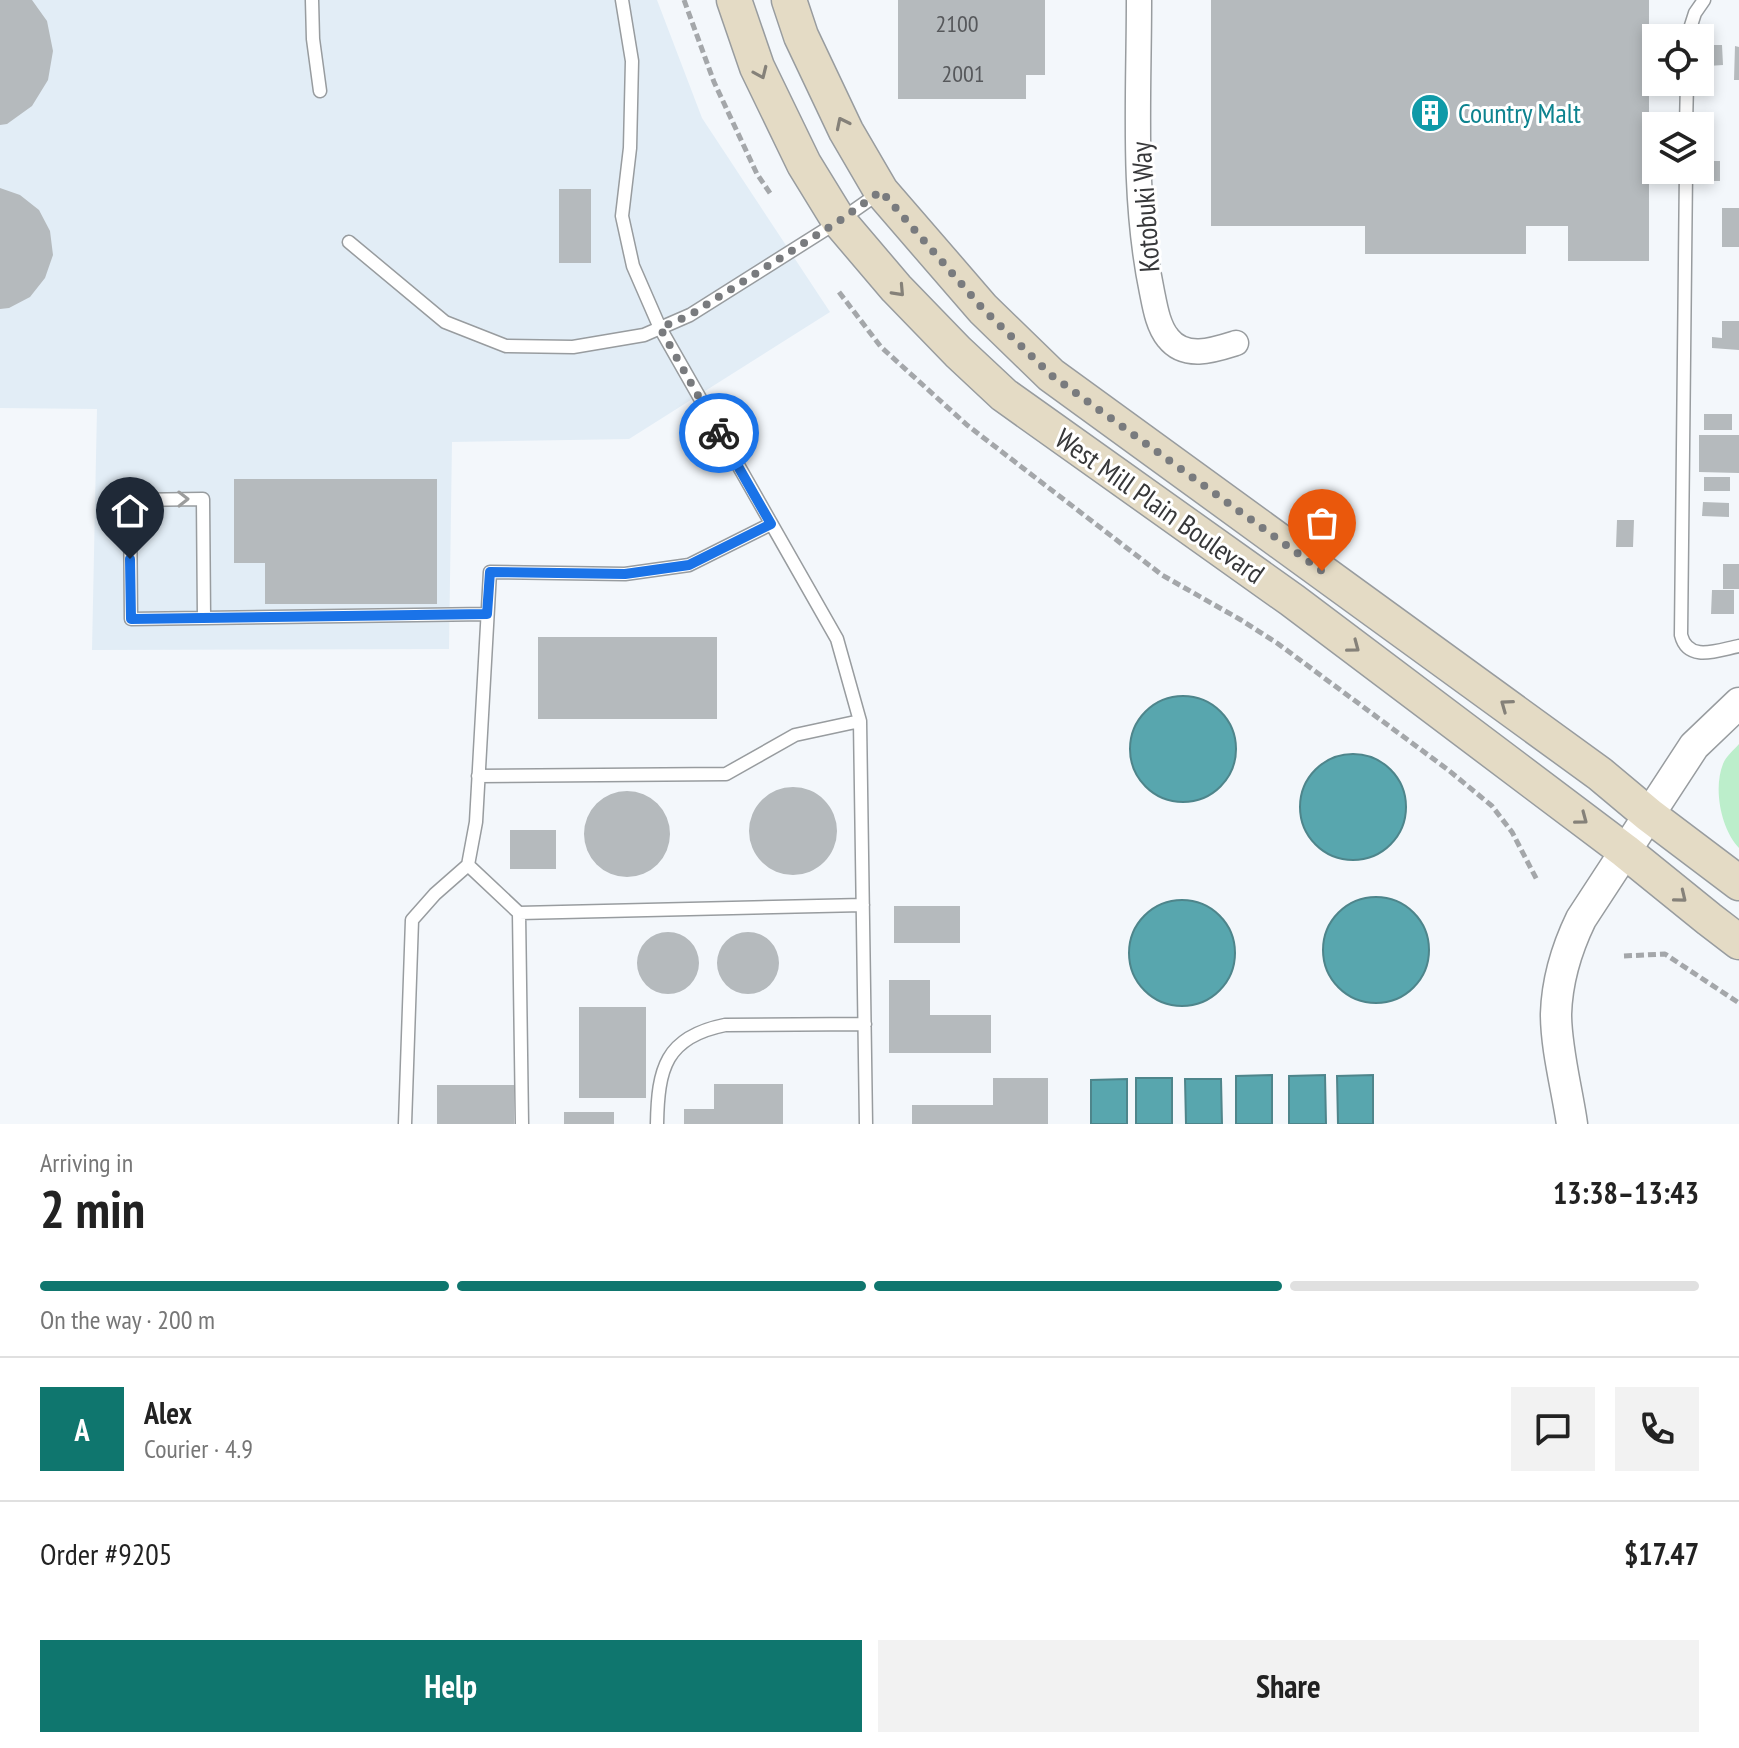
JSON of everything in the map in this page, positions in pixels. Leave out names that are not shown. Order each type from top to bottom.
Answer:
[{"type":"main road","name":"West Mill Plain Boulevard","points":[[734,0],[757,67],[804,164],[839,221],[896,288],[1004,395],[1292,600],[1625,851],[1739,942]]},
{"type":"main road","name":"West Mill Plain Boulevard","points":[[789,0],[801,36],[846,131],[881,191],[983,309],[1051,375],[1600,774],[1739,883]]},
{"type":"street","name":"Kotobuki Way","points":[[1139,0],[1139,191],[1144,245],[1155,307],[1168,339],[1183,349],[1192,352],[1213,350],[1236,343]]},
{"type":"street","points":[[1572,1124],[1556,1015],[1568,945],[1581,919],[1694,746],[1739,703]]},
{"type":"lane","points":[[312,0],[313,39],[320,91]]},
{"type":"lane","points":[[622,0],[632,61],[630,148],[622,216],[633,266],[660,328],[837,639],[860,721],[866,1124]]},
{"type":"lane","points":[[1691,24],[1704,0]]},
{"type":"lane","points":[[1686,184],[1681,635],[1689,650],[1700,653],[1739,646]]},
{"type":"lane","points":[[349,242],[445,322],[506,346],[573,347],[644,335],[690,315],[881,191]]},
{"type":"lane","points":[[204,618],[203,499],[130,500],[131,619],[204,618],[487,614]]},
{"type":"lane","points":[[405,1124],[412,920],[435,894],[468,865],[476,822],[490,572],[625,574],[689,565],[771,524]]},
{"type":"lane","points":[[478,776],[726,774],[795,735],[860,721]]},
{"type":"lane","points":[[468,865],[519,913],[863,905]]},
{"type":"lane","points":[[519,913],[522,1124]]},
{"type":"lane","points":[[657,1124],[662,1071],[672,1053],[687,1038],[705,1029],[725,1025],[865,1024]]},
{"type":"path","points":[[684,0],[714,82],[757,174],[772,196]]},
{"type":"path","points":[[839,292],[881,347],[967,425],[1162,575],[1277,643],[1492,806],[1512,832],[1538,882]]},
{"type":"path","points":[[1624,956],[1665,954],[1739,1003]]},
{"type":"shaded area","points":[[0,0],[657,0],[702,118],[830,312],[629,439],[452,442],[449,649],[92,650],[97,409],[0,408]]},
{"type":"green space","points":[[1739,744],[1739,848],[1723,820],[1719,785],[1724,761]]},
{"type":"water","points":[[1183,696],[1203,700],[1220,712],[1232,729],[1236,749],[1232,769],[1220,786],[1203,798],[1183,802],[1163,798],[1146,786],[1134,769],[1130,749],[1134,729],[1146,712],[1163,700]]},
{"type":"water","points":[[1353,754],[1373,758],[1390,770],[1402,787],[1406,807],[1402,827],[1390,844],[1373,856],[1353,860],[1333,856],[1316,844],[1304,827],[1300,807],[1304,787],[1316,770],[1333,758]]},
{"type":"water","points":[[1376,897],[1396,901],[1413,913],[1425,930],[1429,950],[1425,970],[1413,987],[1396,999],[1376,1003],[1356,999],[1339,987],[1327,970],[1323,950],[1327,930],[1339,913],[1356,901]]},
{"type":"water","points":[[1182,900],[1202,904],[1219,916],[1231,933],[1235,953],[1231,973],[1219,990],[1202,1002],[1182,1006],[1162,1002],[1145,990],[1133,973],[1129,953],[1133,933],[1145,916],[1162,904]]},
{"type":"water","points":[[1272,1075],[1272,1124],[1236,1124],[1236,1076]]},
{"type":"water","points":[[1325,1075],[1326,1124],[1289,1124],[1289,1076]]},
{"type":"water","points":[[1373,1075],[1373,1124],[1338,1124],[1337,1076]]},
{"type":"water","points":[[1136,1078],[1172,1078],[1172,1124],[1136,1124]]},
{"type":"water","points":[[1127,1079],[1127,1124],[1091,1124],[1091,1080]]},
{"type":"water","points":[[1185,1079],[1221,1079],[1222,1124],[1186,1124]]},
{"type":"building","points":[[0,0],[32,0],[47,21],[53,51],[48,80],[32,106],[7,124],[0,125]]},
{"type":"building","points":[[898,0],[1045,0],[1045,75],[1026,75],[1026,99],[898,99]]},
{"type":"building","name":"Country Malt","points":[[1211,0],[1649,0],[1649,24],[1642,24],[1642,96],[1649,96],[1649,112],[1642,112],[1642,184],[1649,184],[1649,261],[1568,261],[1568,226],[1526,226],[1526,254],[1365,254],[1365,226],[1211,226]]},
{"type":"building","points":[[1714,45],[1722,45],[1723,65],[1714,66]]},
{"type":"building","points":[[1735,46],[1739,47],[1739,80],[1734,80]]},
{"type":"building","points":[[1714,161],[1720,161],[1720,181],[1714,181]]},
{"type":"building","points":[[0,188],[20,195],[39,210],[50,231],[53,255],[45,278],[30,297],[9,308],[0,309]]},
{"type":"building","points":[[559,189],[591,189],[591,263],[559,263]]},
{"type":"building","points":[[1722,208],[1739,208],[1739,247],[1722,247]]},
{"type":"building","points":[[1722,321],[1739,321],[1739,350],[1712,348],[1712,337],[1722,338]]},
{"type":"building","points":[[1704,414],[1732,414],[1732,430],[1704,430]]},
{"type":"building","points":[[1699,435],[1739,435],[1739,473],[1699,472]]},
{"type":"building","points":[[1704,477],[1730,477],[1730,491],[1704,491]]},
{"type":"building","points":[[234,479],[437,479],[437,604],[265,604],[265,563],[234,563]]},
{"type":"building","points":[[1703,502],[1729,503],[1729,517],[1702,516]]},
{"type":"building","points":[[1617,520],[1634,520],[1633,547],[1616,547]]},
{"type":"building","points":[[1723,564],[1739,564],[1739,589],[1723,589]]},
{"type":"building","points":[[1712,590],[1734,590],[1734,614],[1711,614]]},
{"type":"building","points":[[538,637],[717,637],[717,719],[538,719]]},
{"type":"building","points":[[784,787],[802,787],[818,794],[830,806],[837,822],[837,840],[830,856],[818,868],[802,875],[784,875],[768,868],[756,856],[749,840],[749,822],[756,806],[768,794]]},
{"type":"building","points":[[627,791],[644,794],[663,810],[670,834],[667,851],[651,870],[627,877],[610,874],[591,858],[584,834],[587,817],[603,798]]},
{"type":"building","points":[[510,830],[556,830],[556,869],[510,869]]},
{"type":"building","points":[[894,906],[960,906],[960,943],[894,943]]},
{"type":"building","points":[[668,932],[680,934],[690,941],[697,951],[697,975],[690,985],[680,992],[668,994],[656,992],[646,985],[639,975],[637,963],[639,951],[646,941],[656,934]]},
{"type":"building","points":[[748,932],[760,934],[770,941],[777,951],[777,975],[770,985],[760,992],[748,994],[736,992],[726,985],[719,975],[717,963],[719,951],[726,941],[736,934]]},
{"type":"building","points":[[889,980],[930,980],[930,1015],[991,1015],[991,1053],[889,1053]]},
{"type":"building","points":[[579,1007],[646,1007],[646,1098],[579,1098]]},
{"type":"building","points":[[993,1078],[1048,1078],[1048,1124],[912,1124],[912,1105],[993,1105]]},
{"type":"building","points":[[714,1084],[783,1084],[783,1124],[684,1124],[684,1109],[714,1109]]},
{"type":"building","points":[[437,1085],[514,1085],[514,1124],[437,1124]]},
{"type":"building","points":[[564,1112],[614,1112],[614,1124],[564,1124]]},
{"type":"way so far","points":[[719,433],[660,328],[690,315],[881,191],[983,309],[1051,375],[1322,571]]},
{"type":"place","name":"Country Malt","points":[[1430,113]]},
{"type":"route","points":[[130,559],[131,619],[487,614],[490,572],[625,574],[689,565],[771,524],[719,433]]}]
